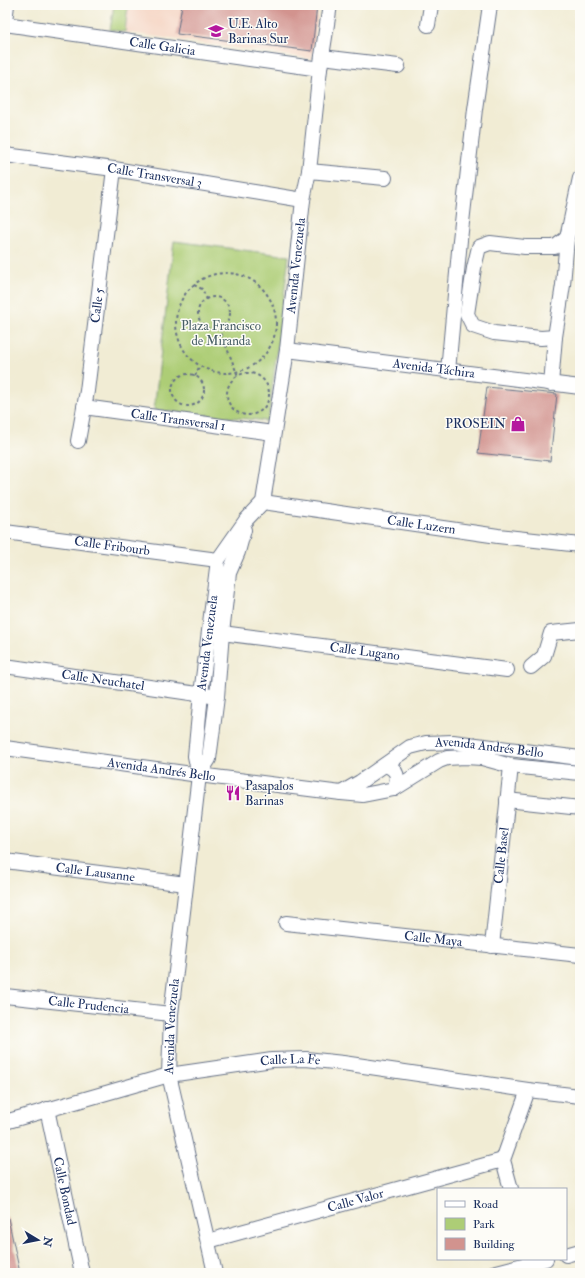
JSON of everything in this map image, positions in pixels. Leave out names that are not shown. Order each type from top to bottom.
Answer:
[{"type":"street","points":[[5,21],[7,5]]},
{"type":"street","name":"Avenida Venezuela","points":[[215,1273],[169,1075],[171,1014],[199,775],[195,756],[201,694],[218,560],[246,520],[263,502],[287,350],[303,200],[309,171],[321,63],[330,5]]},
{"type":"street","points":[[428,25],[431,5]]},
{"type":"street","points":[[448,371],[460,240],[475,109],[490,5]]},
{"type":"street","name":"Calle Galicia","points":[[5,24],[321,63],[398,66]]},
{"type":"street","name":"Calle Transversal 3","points":[[5,155],[114,170],[303,200]]},
{"type":"street","name":"Calle 5","points":[[78,441],[84,407],[114,170]]},
{"type":"street","points":[[309,171],[385,178]]},
{"type":"street","points":[[551,384],[567,238],[580,178]]},
{"type":"street","points":[[555,337],[541,338],[494,333],[473,326],[468,314],[474,268],[479,247],[490,243],[525,247],[555,247],[567,238]]},
{"type":"street","name":"Avenida Táchira","points":[[287,350],[580,387]]},
{"type":"street","name":"Calle Transversal 1","points":[[84,407],[273,433]]},
{"type":"street","name":"Calle Luzern","points":[[263,502],[498,536],[580,545]]},
{"type":"street","name":"Avenida Venezuela","points":[[199,775],[209,759],[217,697],[229,573],[238,552],[246,520]]},
{"type":"street","name":"Calle Fribourb","points":[[5,532],[218,560]]},
{"type":"street","points":[[531,667],[544,656],[551,633],[580,630]]},
{"type":"street","name":"Calle Lugano","points":[[222,633],[507,670]]},
{"type":"street","name":"Calle Neuchatel","points":[[5,666],[217,697]]},
{"type":"street","name":"Avenida Andrés Bello","points":[[341,793],[410,747],[426,743],[441,742],[466,744],[580,758]]},
{"type":"street","name":"Avenida Andrés Bello","points":[[5,748],[341,793],[364,794],[394,789],[439,761],[447,758],[482,758],[512,766],[580,773]]},
{"type":"street","points":[[385,765],[394,768],[397,773],[397,780],[394,789]]},
{"type":"street","name":"Calle Basel","points":[[492,946],[507,800],[512,766]]},
{"type":"street","points":[[373,773],[372,784],[377,792]]},
{"type":"street","points":[[507,800],[580,808]]},
{"type":"street","name":"Calle Lausanne","points":[[5,861],[186,884]]},
{"type":"street","name":"Calle Maya","points":[[286,923],[580,955]]},
{"type":"street","name":"Calle Prudencia","points":[[5,996],[171,1014]]},
{"type":"street","name":"Calle La Fe","points":[[5,1122],[169,1075],[272,1060],[306,1059],[344,1063],[528,1090],[580,1096]]},
{"type":"street","points":[[511,1188],[503,1160],[528,1090]]},
{"type":"street","name":"Calle Bondad","points":[[47,1109],[82,1273]]},
{"type":"street","name":"Calle Valor","points":[[208,1241],[503,1160]]},
{"type":"street","points":[[567,1254],[580,1251]]},
{"type":"street","points":[[493,1273],[530,1261]]},
{"type":"path","points":[[229,273],[241,275],[260,285],[270,298],[276,316],[274,337],[270,347],[257,363],[231,373],[214,372],[200,365],[189,356],[182,346],[177,331],[177,314],[183,298],[194,285],[204,278],[214,274],[229,273]]},
{"type":"path","points":[[194,285],[202,289],[207,299]]},
{"type":"path","points":[[215,297],[223,300],[228,307],[229,315],[226,323],[219,328],[212,329],[206,327],[198,316],[198,309],[201,303],[207,299],[215,297]]},
{"type":"path","points":[[219,328],[238,376]]},
{"type":"path","points":[[195,376],[200,365]]},
{"type":"path","points":[[245,373],[258,375],[268,386],[270,392],[269,400],[261,411],[248,416],[241,415],[230,406],[227,393],[229,386],[238,376],[245,373]]},
{"type":"path","points":[[186,374],[195,376],[202,383],[203,392],[201,398],[193,405],[182,404],[175,399],[172,394],[172,385],[180,375],[186,374]]},
{"type":"shaded area","name":"U.E. Alto Barinas Sur","points":[[113,5],[319,5],[312,59],[110,30]]},
{"type":"green space","points":[[114,5],[128,5],[125,32],[110,30]]},
{"type":"green space","name":"Plaza Francisco de Miranda","points":[[174,241],[289,256],[268,421],[154,410]]},
{"type":"building","name":"U.E. Alto Barinas Sur","points":[[182,5],[317,5],[312,51],[177,34]]},
{"type":"building","name":"PROSEIN","points":[[487,387],[557,394],[550,461],[478,453]]},
{"type":"building","points":[[5,1218],[8,1218],[20,1273],[5,1273]]},
{"type":"place","name":"U.E. Alto Barinas Sur","points":[[216,31]]},
{"type":"place","name":"PROSEIN","points":[[518,424]]},
{"type":"place","name":"Pasapalos Barinas","points":[[233,793]]}]
